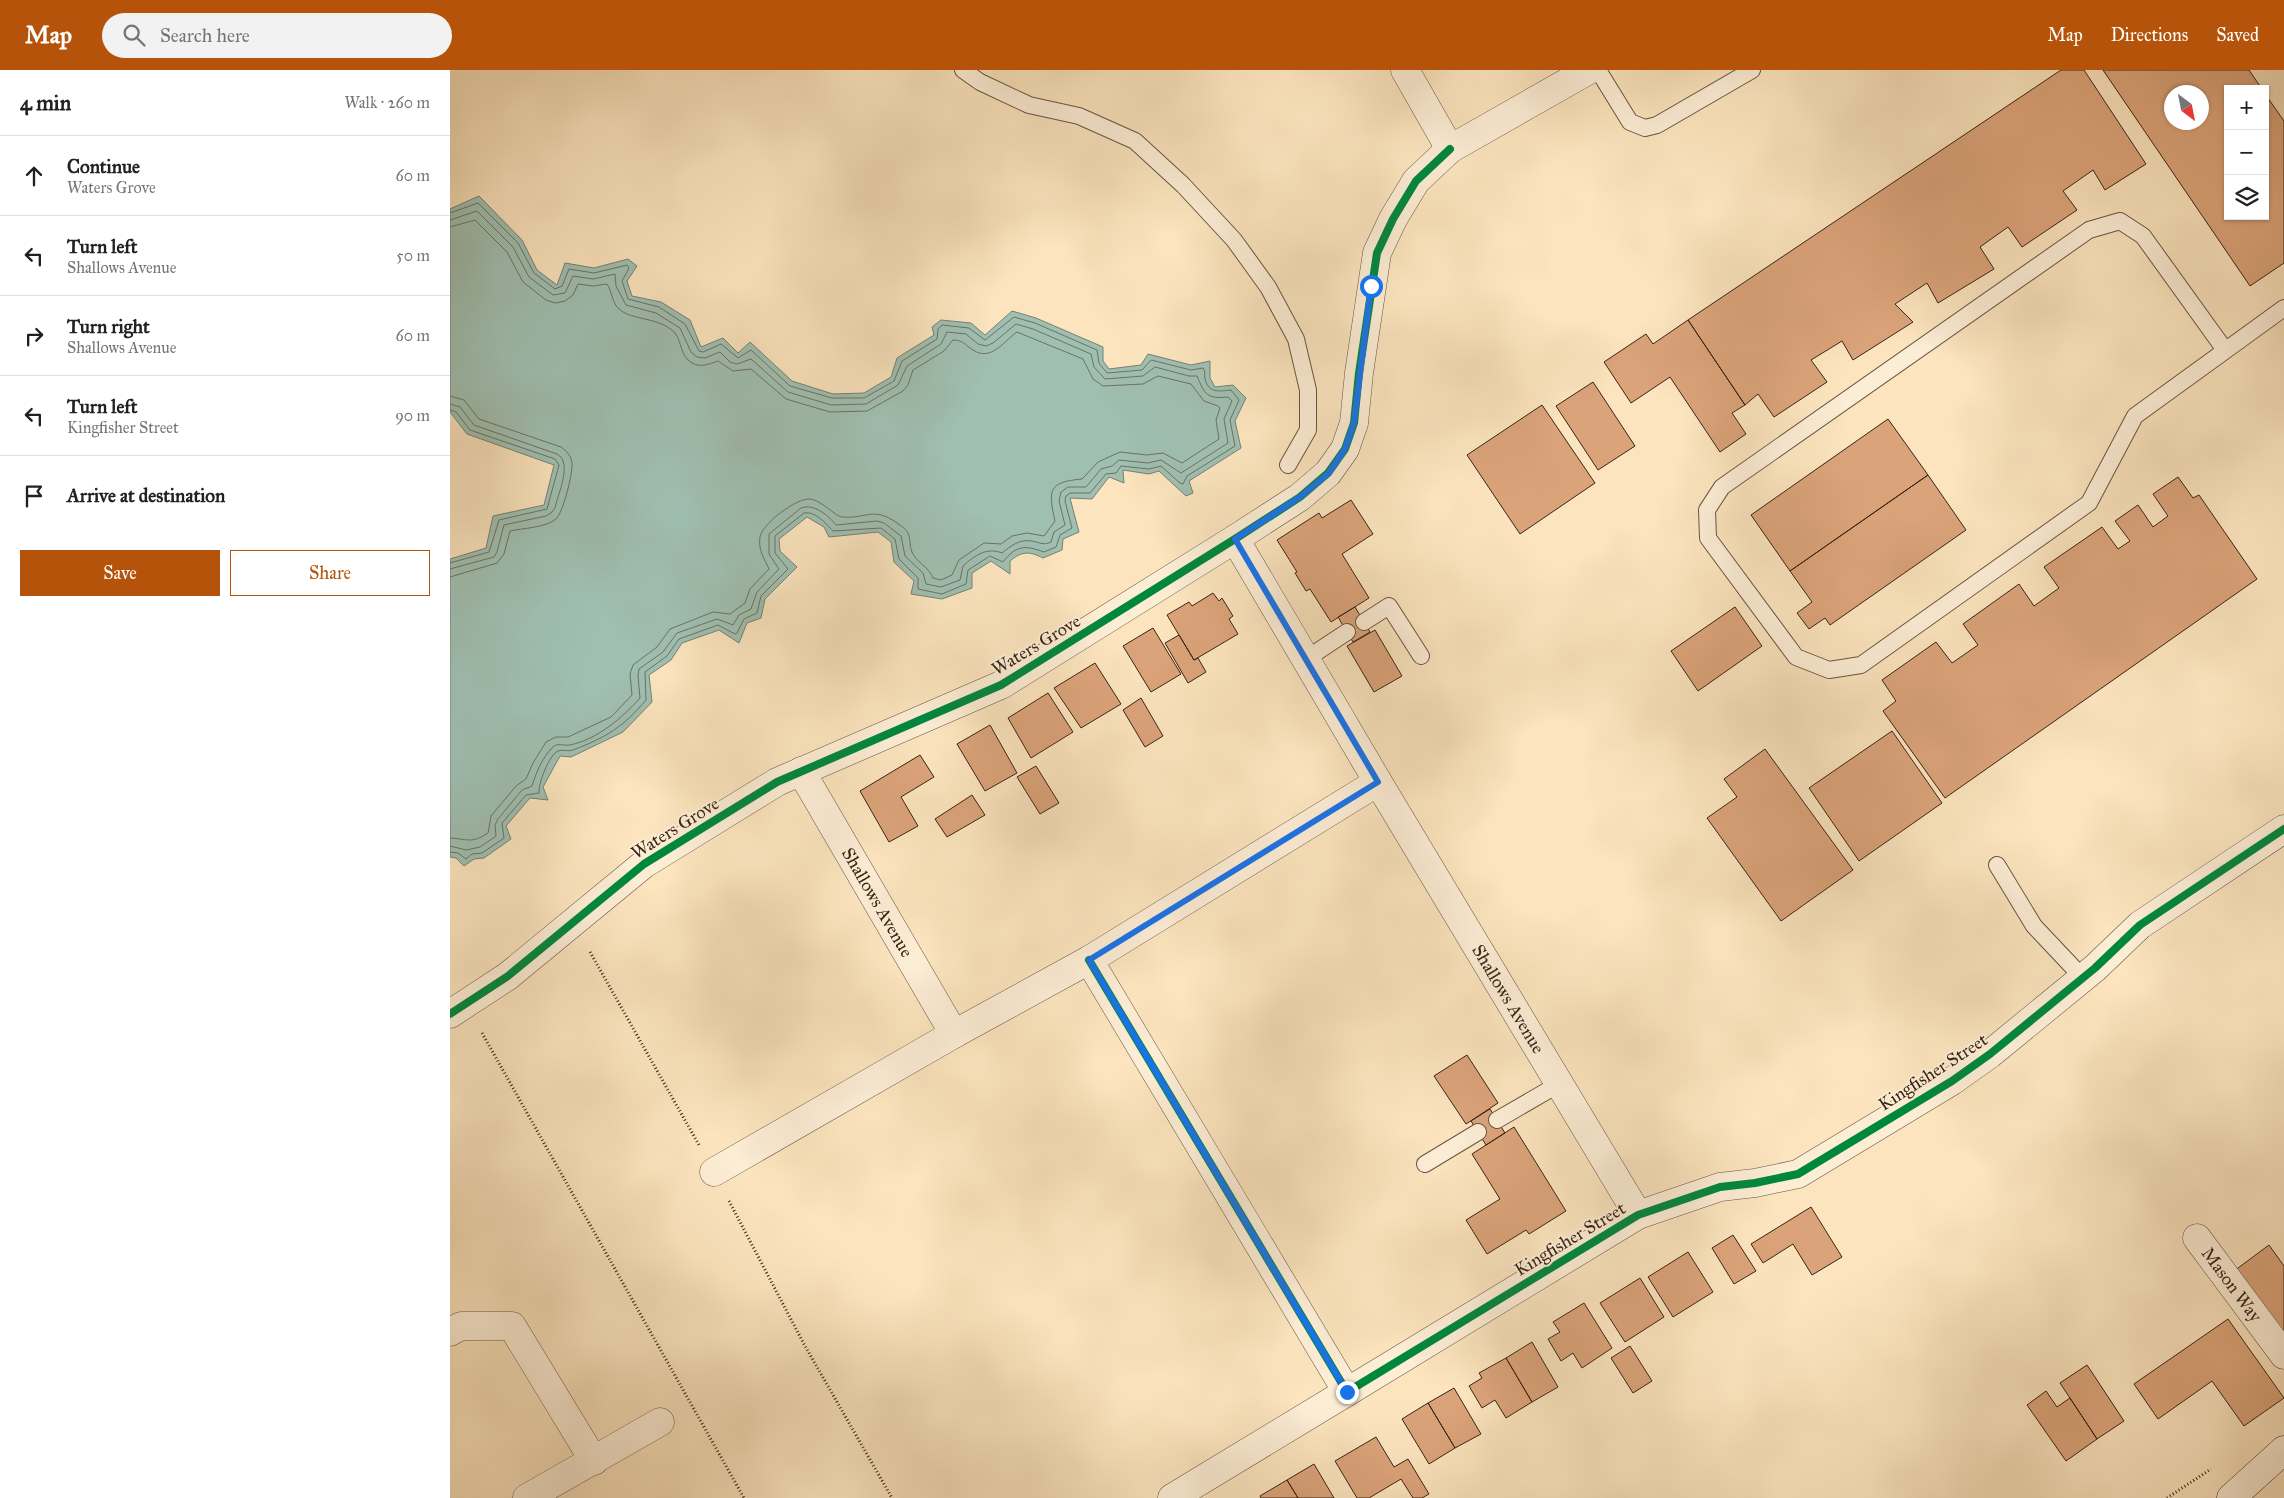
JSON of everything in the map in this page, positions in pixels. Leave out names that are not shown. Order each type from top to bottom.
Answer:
[{"type":"street","points":[[1405,70],[1450,149]]},
{"type":"street","name":"Waters Grove","points":[[458,1009],[508,976],[644,864],[777,782],[1001,685],[1235,539],[1300,497],[1328,474],[1345,449],[1354,423],[1359,373],[1377,252],[1393,219],[1416,181],[1450,149],[1589,70]]},
{"type":"street","name":"Shallows Avenue","points":[[1235,539],[1378,782],[1638,1215]]},
{"type":"street","name":"Shallows Avenue","points":[[801,771],[954,1034]]},
{"type":"street","points":[[714,1172],[954,1034],[1089,960],[1378,782]]},
{"type":"street","name":"Kingfisher Street","points":[[1172,1498],[1638,1215],[1720,1187],[1755,1183],[1798,1174],[1952,1081],[1990,1054],[2083,978],[2140,925],[2284,829]]},
{"type":"street","points":[[1089,960],[1347,1392]]},
{"type":"street","name":"Mason Way","points":[[2197,1238],[2284,1355]]},
{"type":"street","points":[[450,1332],[461,1326],[512,1326],[594,1461]]},
{"type":"street","points":[[527,1498],[660,1422]]},
{"type":"street","points":[[2231,1498],[2284,1450]]},
{"type":"lane","points":[[963,70],[980,82],[1029,105],[1079,116],[1135,141],[1183,186],[1234,240],[1268,287],[1296,339],[1308,390],[1308,430],[1288,465]]},
{"type":"lane","points":[[1598,70],[1630,122],[1645,128],[1657,124],[1752,70]]},
{"type":"lane","points":[[2225,350],[2143,236],[2120,221],[2090,230],[1722,488],[1707,510],[1708,538],[1796,657],[1829,670],[1861,665],[2089,503],[2135,416],[2284,308]]},
{"type":"lane","points":[[1364,622],[1389,606],[1421,656]]},
{"type":"lane","points":[[1306,660],[1347,632]]},
{"type":"lane","points":[[1997,865],[2034,926],[2083,978]]},
{"type":"lane","points":[[1497,1120],[1559,1084]]},
{"type":"lane","points":[[1425,1164],[1478,1132]]},
{"type":"path","points":[[574,923],[714,1172],[805,1346],[892,1498]]},
{"type":"path","points":[[458,1009],[744,1498]]},
{"type":"water","points":[[479,196],[522,240],[537,270],[557,285],[565,263],[594,268],[628,259],[637,266],[627,281],[632,296],[661,302],[690,320],[701,347],[723,338],[738,353],[750,342],[792,381],[833,394],[864,393],[891,377],[897,358],[934,335],[932,327],[941,320],[971,323],[985,335],[1012,311],[1036,318],[1103,347],[1103,361],[1109,369],[1141,365],[1148,354],[1191,365],[1210,361],[1210,378],[1215,387],[1233,385],[1246,398],[1235,421],[1241,448],[1189,481],[1193,493],[1186,496],[1159,471],[1149,474],[1123,470],[1124,483],[1109,477],[1092,499],[1070,498],[1079,532],[1063,539],[1062,550],[1043,558],[1030,553],[1018,555],[1010,561],[1010,574],[991,561],[972,573],[972,588],[942,599],[911,594],[914,581],[894,562],[891,542],[878,532],[829,537],[824,527],[807,517],[779,539],[780,551],[797,567],[765,599],[761,618],[747,623],[739,643],[719,630],[682,643],[671,660],[649,675],[652,702],[623,732],[571,757],[560,756],[543,787],[548,800],[530,798],[506,826],[511,839],[484,858],[474,859],[464,866],[456,858],[450,857],[450,559],[486,548],[493,516],[544,505],[554,465],[467,434],[450,412],[450,209]]},
{"type":"building","points":[[2061,70],[2084,70],[2146,164],[2105,190],[2093,170],[2063,191],[2077,210],[2022,247],[2008,227],[1980,247],[1994,269],[1938,303],[1927,283],[1895,304],[1913,322],[1853,360],[1842,341],[1811,360],[1827,382],[1774,417],[1758,394],[1745,405],[1688,320]]},
{"type":"building","points":[[2103,70],[2249,70],[2259,85],[2224,85],[2224,220],[2269,220],[2269,100],[2284,121],[2284,263],[2250,286]]},
{"type":"building","points":[[1688,320],[1745,405],[1732,413],[1746,434],[1720,452],[1670,377],[1631,403],[1604,362],[1646,334],[1653,344]]},
{"type":"building","points":[[1593,382],[1635,446],[1598,470],[1556,406]]},
{"type":"building","points":[[1542,405],[1595,483],[1520,534],[1467,455]]},
{"type":"building","points":[[1888,419],[1928,475],[1790,571],[1751,515]]},
{"type":"building","points":[[1928,475],[1966,530],[1830,625],[1825,618],[1809,629],[1797,613],[1812,602],[1790,571]]},
{"type":"building","points":[[2178,477],[2193,498],[2199,495],[2257,579],[1945,798],[1883,711],[1896,701],[1882,680],[1936,642],[1952,663],[1978,645],[1963,624],[2019,584],[2034,606],[2059,588],[2044,567],[2102,527],[2118,549],[2130,541],[2115,521],[2138,505],[2153,527],[2168,516],[2153,494]]},
{"type":"building","points":[[1351,500],[1373,534],[1342,554],[1369,598],[1331,622],[1310,589],[1306,591],[1295,573],[1297,572],[1277,540],[1319,513],[1322,518]]},
{"type":"building","points":[[1213,593],[1219,601],[1222,598],[1233,616],[1229,619],[1238,634],[1194,660],[1167,615],[1189,602],[1192,606]]},
{"type":"building","points":[[1355,607],[1370,632],[1353,642],[1338,617]]},
{"type":"building","points":[[1735,607],[1762,646],[1698,691],[1671,651]]},
{"type":"building","points":[[1153,628],[1181,674],[1151,692],[1123,646]]},
{"type":"building","points":[[1375,630],[1402,676],[1374,692],[1347,646]]},
{"type":"building","points":[[1179,635],[1194,660],[1198,658],[1206,672],[1188,683],[1165,643]]},
{"type":"building","points":[[1095,663],[1121,704],[1081,728],[1054,688]]},
{"type":"building","points":[[1048,693],[1073,732],[1031,758],[1008,718]]},
{"type":"building","points":[[1141,698],[1163,736],[1145,747],[1123,710]]},
{"type":"building","points":[[990,725],[1017,773],[985,791],[957,744]]},
{"type":"building","points":[[1892,731],[1942,803],[1859,861],[1809,788]]},
{"type":"building","points":[[1765,749],[1853,870],[1781,921],[1707,818],[1737,797],[1724,779]]},
{"type":"building","points":[[920,755],[934,777],[901,797],[918,826],[889,842],[860,791]]},
{"type":"building","points":[[1036,766],[1059,803],[1040,814],[1017,777]]},
{"type":"building","points":[[972,795],[985,815],[947,837],[935,819]]},
{"type":"building","points":[[1467,1055],[1498,1103],[1466,1124],[1434,1076]]},
{"type":"building","points":[[1490,1109],[1505,1133],[1486,1145],[1471,1121]]},
{"type":"building","points":[[1514,1127],[1566,1211],[1529,1234],[1526,1230],[1487,1254],[1466,1220],[1500,1199],[1472,1154]]},
{"type":"building","points":[[1811,1207],[1842,1257],[1812,1275],[1793,1244],[1763,1263],[1751,1244]]},
{"type":"building","points":[[1733,1235],[1756,1271],[1734,1284],[1712,1248]]},
{"type":"building","points":[[2269,1245],[2284,1266],[2284,1339],[2234,1271]]},
{"type":"building","points":[[1688,1252],[1713,1292],[1673,1317],[1648,1277]]},
{"type":"building","points":[[1640,1278],[1664,1317],[1625,1342],[1600,1303]]},
{"type":"building","points":[[1584,1303],[1612,1348],[1582,1368],[1573,1353],[1561,1361],[1548,1339],[1560,1332],[1553,1322]]},
{"type":"building","points":[[2228,1319],[2284,1398],[2244,1426],[2212,1381],[2158,1419],[2134,1384]]},
{"type":"building","points":[[1532,1342],[1558,1387],[1532,1402],[1506,1358]]},
{"type":"building","points":[[1630,1346],[1652,1381],[1633,1393],[1611,1358]]},
{"type":"building","points":[[1506,1358],[1532,1402],[1506,1418],[1495,1400],[1482,1408],[1469,1386],[1482,1378],[1479,1373]]},
{"type":"building","points":[[2087,1365],[2124,1421],[2097,1439],[2060,1383]]},
{"type":"building","points":[[1454,1388],[1481,1434],[1455,1448],[1428,1403]]},
{"type":"building","points":[[2046,1391],[2057,1407],[2070,1398],[2097,1439],[2066,1461],[2027,1405]]},
{"type":"building","points":[[1428,1403],[1455,1448],[1429,1464],[1402,1419]]},
{"type":"building","points":[[1376,1437],[1394,1467],[1408,1459],[1429,1494],[1422,1498],[1413,1498],[1401,1479],[1369,1498],[1357,1498],[1335,1461]]},
{"type":"building","points":[[1314,1464],[1334,1498],[1298,1498],[1287,1480]]},
{"type":"building","points":[[1287,1480],[1298,1498],[1261,1498],[1260,1496]]},
{"type":"cycle path","points":[[450,1014],[508,976],[644,864],[777,782],[1001,685],[1300,497],[1328,473],[1345,449],[1354,423],[1359,373],[1377,253],[1393,219],[1416,181],[1450,149]]},
{"type":"cycle path","points":[[1089,960],[1347,1392],[1638,1215],[1720,1187],[1755,1183],[1798,1174],[1952,1081],[1990,1054],[2095,968],[2140,925],[2284,829]]},
{"type":"route","points":[[1347,1392],[1089,960],[1378,782],[1235,539],[1300,497],[1328,474],[1345,449],[1354,423],[1371,286]]}]
